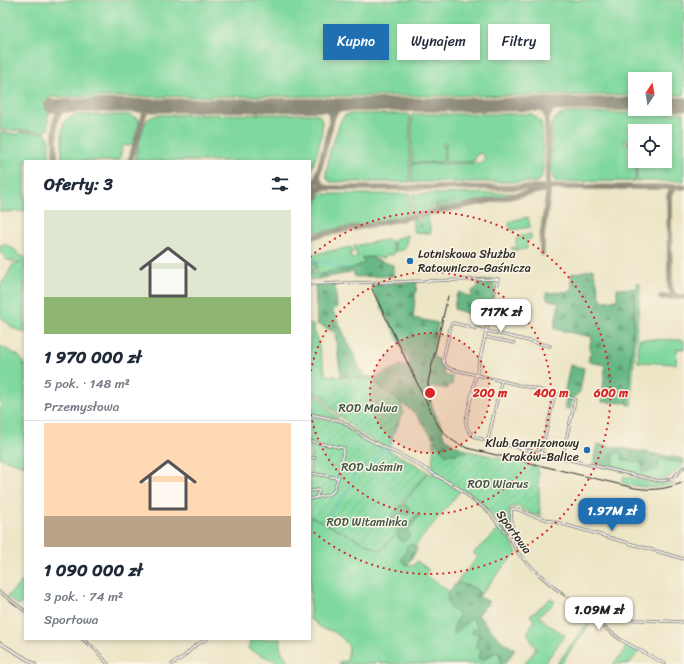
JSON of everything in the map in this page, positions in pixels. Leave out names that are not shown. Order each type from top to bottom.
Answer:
[{"type":"street","points":[[311,284],[498,279],[466,420],[466,425],[471,434],[477,438],[658,481],[673,478],[684,467]]},
{"type":"street","points":[[550,346],[453,323],[451,325],[443,360],[447,367],[575,400],[562,458]]},
{"type":"street","points":[[485,337],[514,343]]},
{"type":"street","points":[[488,440],[502,381]]},
{"type":"street","points":[[541,453],[555,394]]},
{"type":"street","name":"Sportowa","points":[[311,414],[342,421],[364,437],[412,461],[461,490],[489,512],[511,540],[518,553],[533,570],[556,589],[584,608],[600,624],[621,640],[665,664]]},
{"type":"street","points":[[311,441],[344,448],[338,478],[333,492],[311,499]]},
{"type":"street","points":[[311,457],[315,458]]},
{"type":"street","points":[[311,473],[338,478]]},
{"type":"street","points":[[311,491],[319,491],[316,498]]},
{"type":"street","points":[[511,540],[513,536],[511,510],[516,508],[531,515],[684,559]]},
{"type":"street","points":[[0,592],[24,610]]},
{"type":"street","points":[[595,618],[684,622]]},
{"type":"street","points":[[83,640],[95,649],[108,664]]},
{"type":"street","points":[[172,664],[182,658],[196,645],[205,640]]},
{"type":"street","points":[[0,643],[35,664]]},
{"type":"green space","points":[[0,0],[684,0],[684,95],[672,95],[672,72],[628,72],[628,95],[49,97],[48,129],[45,131],[0,130]]},
{"type":"green space","points":[[566,113],[628,113],[628,116],[672,116],[672,113],[684,113],[684,181],[636,181],[637,168],[672,168],[672,124],[628,124],[628,142],[624,140],[624,144],[628,143],[628,168],[636,168],[635,181],[556,182],[551,172],[551,129],[556,118]]},
{"type":"green space","points":[[315,114],[320,116],[322,121],[320,144],[311,171],[311,160],[135,160],[145,123],[148,119],[158,115]]},
{"type":"green space","points":[[349,114],[408,114],[410,116],[410,182],[330,182],[326,173],[330,151],[341,120],[344,116]]},
{"type":"green space","points":[[413,114],[532,114],[541,122],[542,128],[542,177],[538,182],[412,182],[412,164],[479,163],[483,161],[484,157],[481,153],[476,155],[473,162],[445,162],[445,145],[447,144],[443,143],[444,162],[412,163]]},
{"type":"green space","points":[[75,115],[131,115],[138,119],[139,125],[133,144],[128,146],[123,145],[119,160],[62,160],[62,131],[65,120]]},
{"type":"green space","points":[[0,132],[16,134],[20,132],[45,133],[49,137],[49,160],[24,160],[24,211],[0,212]]},
{"type":"green space","points":[[519,193],[454,206],[453,200],[451,200],[452,206],[449,207],[446,201],[447,207],[444,208],[442,202],[441,208],[438,208],[436,203],[435,210],[432,203],[430,204],[431,209],[429,211],[427,210],[426,205],[424,205],[425,212],[413,214],[413,194]]},
{"type":"green space","points":[[321,194],[410,194],[410,215],[320,232],[314,230],[311,224],[317,201]]},
{"type":"green space","points":[[426,216],[431,233],[415,232],[413,230],[413,220],[417,218],[419,220],[420,227],[422,227],[421,219],[422,217]]},
{"type":"green space","points":[[528,217],[530,227],[513,230],[510,228],[509,223],[511,221]]},
{"type":"green space","points":[[531,234],[531,239],[526,240],[527,249],[512,249],[512,247],[517,248],[516,240],[518,237]]},
{"type":"green space","points":[[408,235],[405,249],[395,251],[394,239]]},
{"type":"green space","points":[[389,239],[392,242],[394,253],[393,255],[385,255],[385,258],[365,257],[363,258],[365,263],[352,268],[318,275],[319,279],[311,279],[311,264],[316,264],[316,269],[313,269],[312,273],[316,274],[317,263],[311,262],[311,255],[351,247],[353,252],[350,253],[351,259],[357,258],[354,246]]},
{"type":"green space","points":[[4,244],[24,257],[24,333],[13,328],[0,316],[0,286],[13,264],[22,263],[6,260],[4,255],[0,252],[0,245]]},
{"type":"green space","points":[[368,257],[393,265],[393,276],[355,277],[353,272],[319,279],[318,275],[340,269],[350,269],[365,263],[362,258]]},
{"type":"green space","points":[[593,269],[600,297],[604,301],[617,300],[617,288],[636,289],[628,403],[602,402],[605,365],[588,361],[592,337],[554,329],[559,303],[547,299],[546,293],[572,291],[571,274]]},
{"type":"green space","points":[[493,280],[495,288],[490,310],[486,312],[484,319],[454,309],[456,296],[459,292],[471,298],[472,291],[478,287],[478,281]]},
{"type":"green space","points":[[417,282],[413,318],[438,323],[432,355],[441,363],[444,374],[453,377],[452,385],[448,385],[447,389],[430,386],[431,403],[435,414],[444,429],[442,432],[444,436],[454,444],[469,451],[457,454],[445,454],[415,413],[371,380],[341,377],[335,332],[317,324],[315,285],[335,284],[337,307],[333,311],[364,376],[374,378],[401,365],[405,367],[410,364],[409,361],[372,288],[372,284]]},
{"type":"green space","points":[[637,283],[640,284],[640,289],[631,405],[628,405]]},
{"type":"green space","name":"ROD Malwa","points":[[311,324],[313,325],[326,375],[371,380],[401,402],[403,412],[392,435],[389,449],[358,432],[331,408],[324,399],[324,396],[320,396],[311,391]]},
{"type":"green space","points":[[639,339],[684,340],[684,349],[677,349],[676,364],[638,362]]},
{"type":"green space","points":[[0,346],[20,357],[24,365],[24,466],[0,458]]},
{"type":"green space","points":[[570,365],[584,368],[580,392],[574,397],[569,409],[564,408],[567,395],[565,390]]},
{"type":"green space","points":[[311,392],[323,400],[331,412],[339,418],[311,413]]},
{"type":"green space","points":[[311,417],[342,423],[356,434],[428,472],[388,520],[398,532],[381,551],[311,516]]},
{"type":"green space","name":"ROD Wiarus","points":[[434,440],[445,454],[457,454],[469,451],[538,467],[540,516],[529,513],[526,510],[521,510],[521,507],[510,507],[513,535],[511,537],[483,505],[447,480],[432,472]]},
{"type":"green space","points":[[597,444],[684,459],[684,462],[660,459],[658,469],[643,472],[642,463],[623,460],[621,453],[615,452],[612,468],[593,464]]},
{"type":"green space","points":[[614,452],[621,453],[623,460],[642,463],[643,472],[660,459],[684,462],[684,465],[668,478],[655,479],[612,468]]},
{"type":"green space","points":[[429,473],[436,476],[460,491],[415,546],[410,544],[407,549],[407,564],[413,566],[417,561],[429,570],[425,575],[449,591],[447,594],[460,614],[453,630],[455,633],[472,618],[479,629],[472,632],[479,634],[476,647],[481,650],[482,660],[499,651],[501,662],[499,664],[380,664],[379,660],[375,664],[339,664],[339,662],[347,661],[349,647],[337,634],[323,629],[311,620],[311,516],[381,551],[396,534],[403,542],[408,530],[420,515],[418,514],[405,528],[396,531],[391,525],[399,515],[404,513],[408,515],[410,509],[404,503]]},
{"type":"green space","points":[[624,476],[647,482],[671,482],[675,484],[660,487],[636,486],[622,483]]},
{"type":"green space","points":[[404,504],[411,509],[408,515],[404,513],[399,515],[391,525],[388,520],[400,505],[402,506]]},
{"type":"green space","points":[[418,513],[420,515],[408,530],[410,537],[403,542],[396,534],[398,532],[396,531],[405,528]]},
{"type":"green space","points":[[501,528],[510,539],[517,553],[481,594],[474,588],[457,582],[478,557],[473,553]]},
{"type":"green space","points":[[410,544],[415,546],[417,550],[407,565],[401,560],[407,549],[406,546]]},
{"type":"green space","points":[[24,579],[24,600],[19,606],[7,597]]},
{"type":"green space","points":[[457,582],[474,588],[481,594],[478,596],[489,602],[478,615],[504,643],[515,649],[505,664],[499,664],[501,661],[498,651],[482,660],[478,658],[481,650],[476,647],[479,634],[472,633],[473,629],[479,629],[472,618],[454,634],[453,630],[460,614],[449,608],[447,594]]},
{"type":"green space","points":[[551,598],[555,602],[539,616],[549,625],[565,635],[544,664],[524,664],[536,649],[527,633],[534,620],[530,616]]},
{"type":"green space","points":[[592,617],[594,619],[561,664],[557,664]]},
{"type":"green space","points":[[251,640],[281,640],[280,647],[283,654],[291,664],[275,661],[248,649]]},
{"type":"green space","points":[[627,646],[639,651],[629,664],[613,664],[622,654]]},
{"type":"waterway","points":[[311,259],[345,268]]},
{"type":"waterway","points":[[391,450],[393,435],[400,422]]},
{"type":"waterway","points":[[380,454],[384,448],[390,452]]},
{"type":"waterway","points":[[322,523],[325,522],[347,491],[357,469],[369,468],[379,455]]},
{"type":"taxiway","points":[[542,253],[542,237],[548,195],[547,118],[553,108],[563,104]]},
{"type":"taxiway","points":[[318,174],[333,116],[338,109],[347,105]]},
{"type":"taxiway","points":[[534,105],[543,109],[547,117]]},
{"type":"taxiway","points":[[55,160],[56,119],[59,113],[64,109],[74,106]]},
{"type":"taxiway","points":[[130,160],[147,106]]},
{"type":"taxiway","points":[[319,106],[328,110],[331,115],[331,121]]},
{"type":"taxiway","points":[[311,186],[315,183],[318,174],[320,182],[327,188]]},
{"type":"taxiway","points":[[674,187],[669,195],[670,287],[673,294],[679,297]]},
{"type":"taxiway","points":[[311,188],[684,187]]},
{"type":"taxiway","points":[[311,191],[314,194],[315,200],[318,191],[322,189]]},
{"type":"taxiway","points":[[311,237],[543,190]]},
{"type":"taxiway","points":[[311,216],[315,200]]},
{"type":"taxiway","points":[[661,297],[684,297]]},
{"type":"runway","points":[[51,106],[628,104]]},
{"type":"runway","points":[[672,104],[684,104]]},
{"type":"railway","points":[[372,289],[436,422],[446,435],[455,442],[471,449],[635,488],[660,489],[684,482]]},
{"type":"railway","points":[[429,401],[428,382],[448,296]]},
{"type":"place","name":"Lotniskowa Służba Ratowniczo-Gaśnicza","points":[[410,261]]},
{"type":"place","name":"Klub Garnizonowy Kraków-Balice","points":[[587,450]]},
{"type":"park label","name":"ROD Jaśmin","points":[[372,467]]},
{"type":"park label","name":"ROD Witaminka","points":[[367,522]]}]
